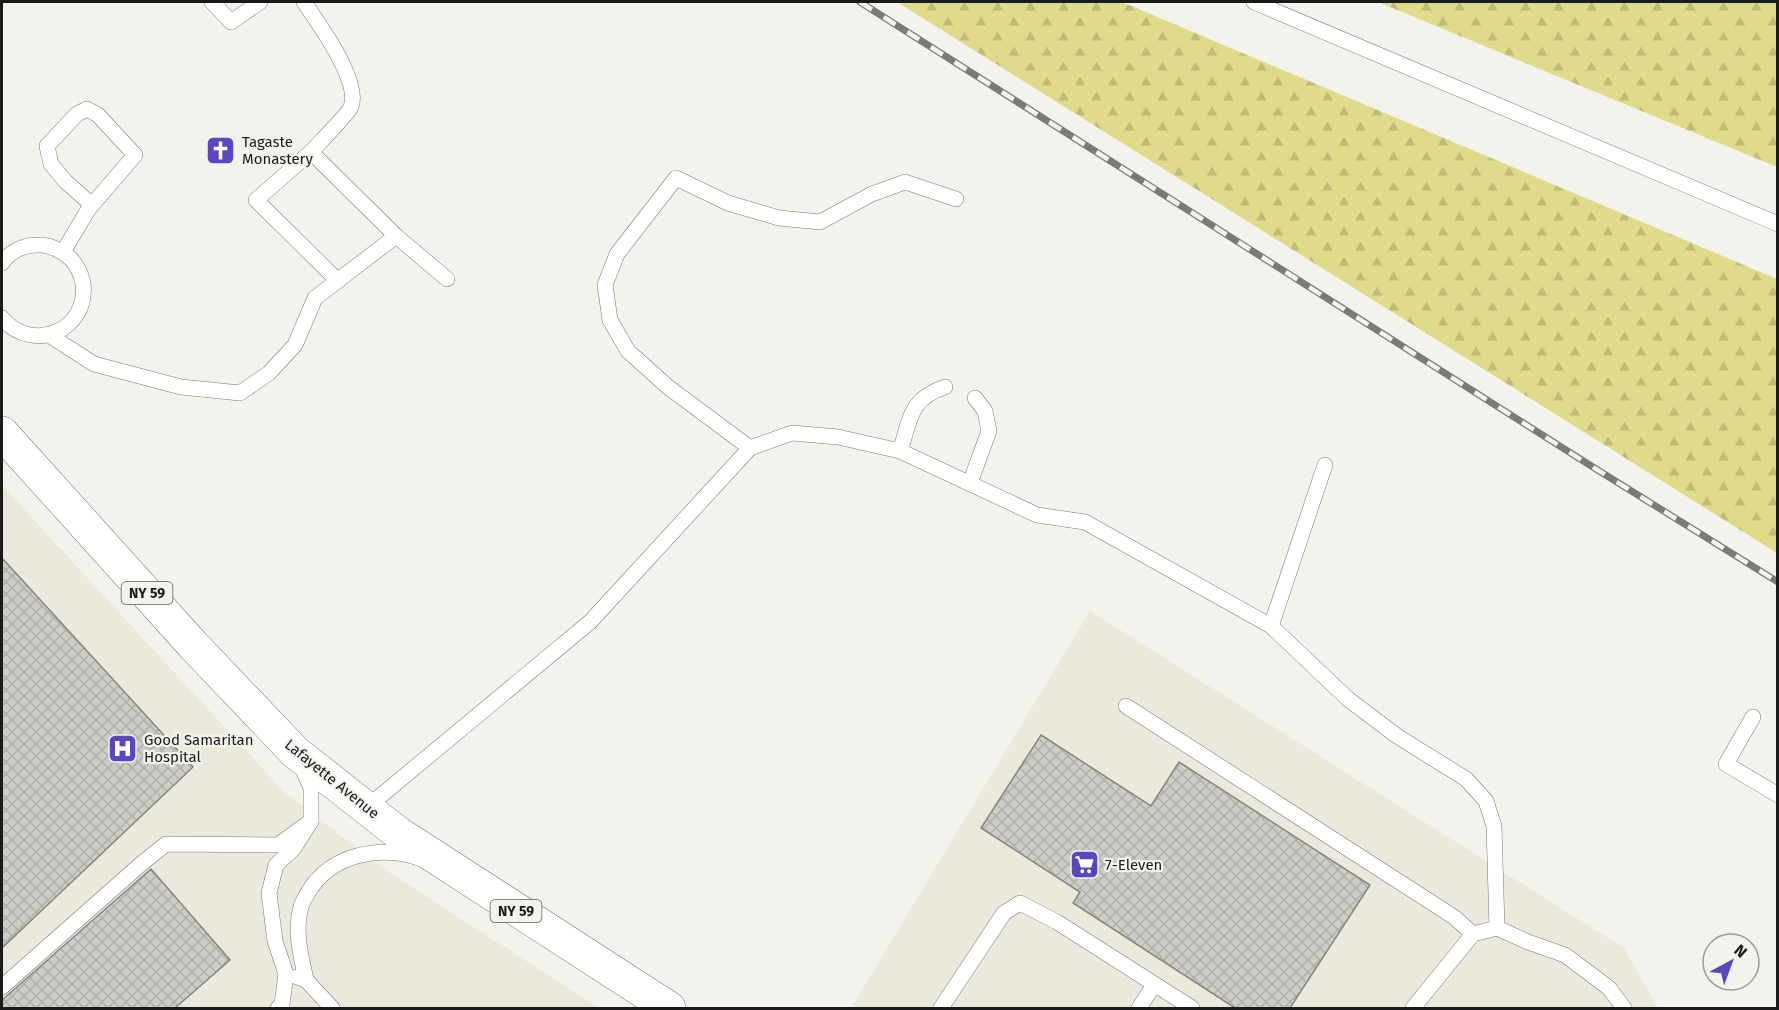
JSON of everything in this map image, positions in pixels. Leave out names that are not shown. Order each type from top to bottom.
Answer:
[{"type":"main road","name":"Lafayette Avenue","points":[[2,433],[194,646],[295,752],[398,833],[669,1008]]},
{"type":"lane","points":[[212,2],[231,22],[260,2]]},
{"type":"lane","points":[[304,2],[340,57],[352,90],[351,107],[311,152],[256,200],[338,280]]},
{"type":"lane","points":[[1254,2],[1778,224]]},
{"type":"lane","points":[[63,252],[92,205],[135,155],[98,115],[87,109],[77,114],[47,146],[51,164],[65,181],[92,205]]},
{"type":"lane","points":[[311,152],[396,236],[447,279]]},
{"type":"lane","points":[[750,447],[668,387],[628,351],[610,321],[605,285],[617,254],[676,178],[728,203],[779,218],[820,222],[873,194],[905,182],[956,200]]},
{"type":"lane","points":[[49,335],[94,364],[181,387],[240,393],[269,373],[295,345],[315,298],[396,236]]},
{"type":"lane","points":[[2,263],[18,248],[33,244],[49,246],[63,252],[74,262],[82,276],[84,292],[81,306],[74,319],[63,329],[49,335],[35,336],[20,333],[3,322]]},
{"type":"lane","points":[[900,451],[915,405],[929,392],[945,387]]},
{"type":"lane","points":[[970,483],[990,431],[985,411],[975,398]]},
{"type":"lane","points":[[366,808],[590,622],[750,447],[792,433],[838,437],[900,451],[1037,514],[1085,522],[1271,626],[1348,699],[1397,736],[1466,779],[1486,801],[1494,826],[1497,928]]},
{"type":"lane","points":[[1271,626],[1325,465]]},
{"type":"lane","points":[[1126,706],[1454,917],[1473,934]]},
{"type":"lane","points":[[1753,717],[1726,764],[1778,795]]},
{"type":"lane","points":[[278,1008],[282,1004],[286,974],[275,941],[269,893],[276,865],[294,848],[311,821],[311,788],[295,752]]},
{"type":"lane","points":[[2,987],[166,844],[278,845],[311,821]]},
{"type":"lane","points":[[306,980],[297,934],[301,905],[317,879],[348,857],[381,851],[410,855],[450,868]]},
{"type":"lane","points":[[941,1008],[1004,913],[1020,903],[1057,922],[1192,1008]]},
{"type":"lane","points":[[1413,1008],[1473,934],[1497,928],[1565,955],[1609,988],[1624,1008]]},
{"type":"lane","points":[[286,974],[306,980],[332,1008]]},
{"type":"lane","points":[[1139,1008],[1154,985]]},
{"type":"shaded area","name":"Good Samaritan Hospital","points":[[2,485],[283,791],[387,871],[599,1008],[2,1008]]},
{"type":"shaded area","points":[[1090,611],[1624,948],[1658,1008],[851,1008]]},
{"type":"green space","points":[[897,2],[1122,2],[1777,279],[1777,553]]},
{"type":"green space","points":[[1378,2],[1777,2],[1777,167]]},
{"type":"building","points":[[2,558],[193,767],[2,948]]},
{"type":"building","points":[[1041,735],[1151,806],[1179,762],[1370,885],[1290,1008],[1235,1008],[1073,903],[1080,892],[981,828]]},
{"type":"building","points":[[151,869],[230,960],[175,1008],[2,1008],[2,1000]]},
{"type":"railway","points":[[860,2],[1778,582]]},
{"type":"place","name":"Tagaste Monastery","points":[[221,151]]},
{"type":"place","name":"Good Samaritan Hospital","points":[[123,749]]},
{"type":"place","name":"7-Eleven","points":[[1084,865]]}]
